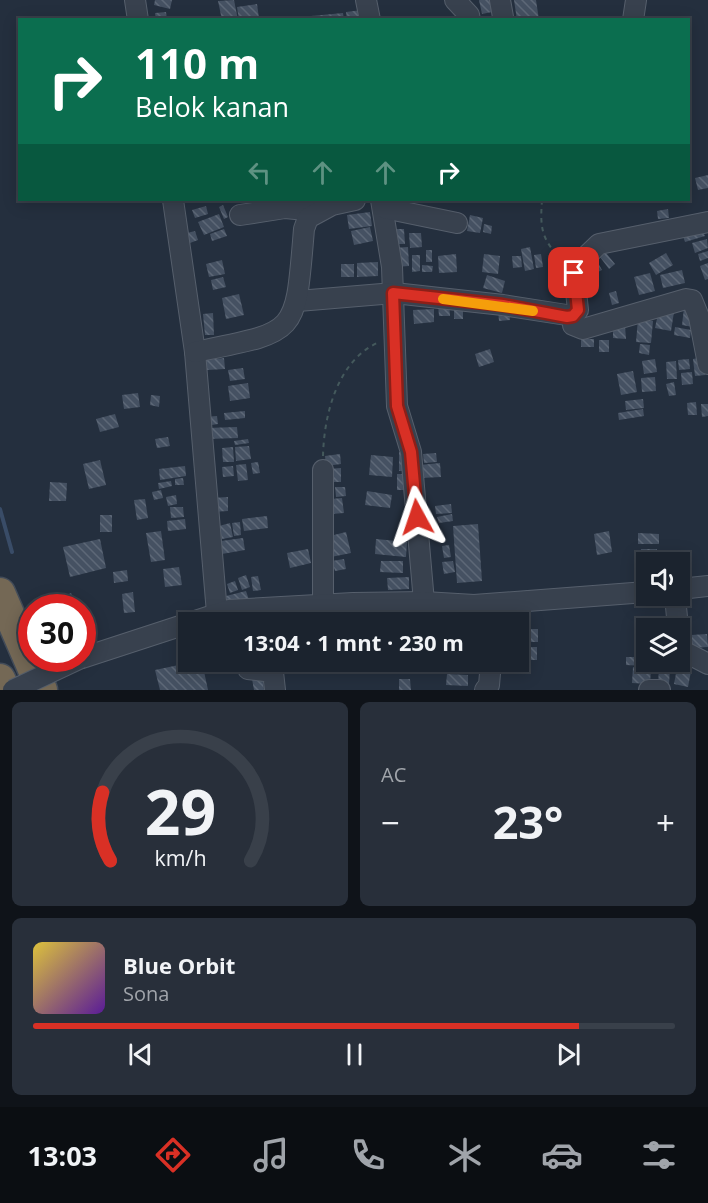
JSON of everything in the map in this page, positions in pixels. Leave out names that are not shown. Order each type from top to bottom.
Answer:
[{"type":"highway","points":[[0,572],[29,683]]},
{"type":"highway","points":[[0,593],[29,683]]},
{"type":"highway","points":[[0,679],[5,690]]},
{"type":"street","points":[[135,0],[138,18]]},
{"type":"street","points":[[366,0],[370,18]]},
{"type":"street","points":[[455,0],[470,18]]},
{"type":"street","points":[[633,18],[636,0]]},
{"type":"street","points":[[173,201],[195,352],[217,612]]},
{"type":"street","points":[[240,215],[285,208],[317,211],[352,201]]},
{"type":"street","points":[[424,602],[411,452],[397,406],[393,293],[383,204],[457,223]]},
{"type":"street","points":[[195,352],[264,338],[279,331],[291,319],[298,301],[304,229],[308,218],[317,211]]},
{"type":"street","points":[[708,222],[599,244],[577,264],[574,273],[578,310],[573,316],[573,325],[583,328],[686,299],[692,300],[699,317],[708,364]]},
{"type":"street","points":[[298,301],[393,293],[503,305],[573,316]]},
{"type":"street","points":[[323,470],[323,605]]},
{"type":"street","points":[[690,588],[708,586]]},
{"type":"street","points":[[498,612],[636,593]]},
{"type":"street","points":[[273,612],[323,605],[424,602],[485,612]]},
{"type":"street","points":[[96,653],[178,626]]},
{"type":"street","points":[[690,655],[708,664]]},
{"type":"street","points":[[29,683],[53,672]]},
{"type":"street","points":[[273,672],[275,690]]},
{"type":"street","points":[[485,690],[489,685],[490,672]]},
{"type":"street","points":[[649,690],[660,690]]},
{"type":"path","points":[[542,201],[540,226],[550,248],[574,273]]},
{"type":"path","points":[[323,470],[324,426],[342,374],[368,347],[394,335]]},
{"type":"building","points":[[155,0],[172,0],[170,9],[154,5]]},
{"type":"building","points":[[234,0],[238,18],[222,18],[218,1]]},
{"type":"building","points":[[479,0],[495,0],[497,11],[482,14]]},
{"type":"building","points":[[514,0],[536,0],[539,18],[517,18]]},
{"type":"building","points":[[257,4],[259,18],[239,18],[237,7]]},
{"type":"building","points":[[362,10],[363,18],[347,18],[346,12]]},
{"type":"building","points":[[166,12],[167,18],[156,18],[155,13]]},
{"type":"building","points":[[343,13],[344,18],[290,18]]},
{"type":"building","points":[[708,175],[708,188],[698,190],[695,178]]},
{"type":"building","points":[[223,205],[228,217],[224,219],[219,207]]},
{"type":"building","points":[[206,206],[208,214],[195,218],[192,210]]},
{"type":"building","points":[[668,209],[669,218],[658,219],[657,211]]},
{"type":"building","points":[[370,212],[372,226],[349,229],[347,215]]},
{"type":"building","points":[[219,214],[224,227],[204,235],[198,222]]},
{"type":"building","points":[[470,215],[483,218],[480,233],[467,231]]},
{"type":"building","points":[[484,224],[492,226],[491,234],[483,232]]},
{"type":"building","points":[[700,225],[705,236],[685,242],[681,230]]},
{"type":"building","points":[[370,227],[373,241],[354,245],[351,231]]},
{"type":"building","points":[[224,229],[227,236],[212,241],[210,234]]},
{"type":"building","points":[[394,229],[404,229],[405,244],[395,244]]},
{"type":"building","points":[[195,231],[198,240],[190,243],[187,233]]},
{"type":"building","points":[[409,233],[421,233],[422,247],[410,248]]},
{"type":"building","points":[[707,239],[708,248],[695,253],[692,243]]},
{"type":"building","points":[[408,247],[409,266],[394,267],[393,248]]},
{"type":"building","points":[[530,247],[534,269],[525,271],[521,249]]},
{"type":"building","points":[[426,250],[432,250],[432,262],[426,262]]},
{"type":"building","points":[[708,251],[708,258],[700,261],[698,254]]},
{"type":"building","points":[[606,253],[615,264],[609,269],[600,257]]},
{"type":"building","points":[[666,253],[673,265],[656,275],[649,263]]},
{"type":"building","points":[[456,254],[457,272],[439,273],[438,256]]},
{"type":"building","points":[[484,254],[500,256],[498,274],[482,272]]},
{"type":"building","points":[[541,254],[543,267],[536,268],[534,255]]},
{"type":"building","points":[[412,255],[420,255],[420,271],[412,272]]},
{"type":"building","points":[[512,256],[521,256],[522,267],[513,268]]},
{"type":"building","points":[[596,259],[602,270],[586,278],[580,267]]},
{"type":"building","points":[[222,260],[225,274],[209,277],[206,264]]},
{"type":"building","points":[[378,262],[378,276],[357,277],[357,263]]},
{"type":"building","points":[[708,263],[708,279],[705,280],[700,266]]},
{"type":"building","points":[[341,264],[354,264],[354,277],[341,277]]},
{"type":"building","points":[[422,265],[433,266],[432,272],[422,272]]},
{"type":"building","points":[[682,270],[685,283],[663,288],[660,275]]},
{"type":"building","points":[[650,273],[655,291],[639,295],[634,277]]},
{"type":"building","points":[[487,275],[505,281],[502,293],[483,288]]},
{"type":"building","points":[[223,277],[226,287],[213,290],[211,280]]},
{"type":"building","points":[[616,291],[619,303],[612,305],[609,293]]},
{"type":"building","points":[[239,294],[244,315],[226,319],[222,298]]},
{"type":"building","points":[[449,303],[450,316],[439,316],[438,304]]},
{"type":"building","points":[[454,304],[463,304],[463,319],[454,319]]},
{"type":"building","points":[[509,308],[510,320],[499,321],[498,309]]},
{"type":"building","points":[[684,308],[695,310],[693,327],[682,325]]},
{"type":"building","points":[[434,309],[434,322],[414,324],[413,310]]},
{"type":"building","points":[[659,309],[674,312],[671,331],[655,328]]},
{"type":"building","points":[[213,313],[214,335],[205,335],[203,314]]},
{"type":"building","points":[[638,319],[653,321],[651,343],[636,342]]},
{"type":"building","points":[[613,326],[625,326],[626,339],[613,338]]},
{"type":"building","points":[[675,327],[691,330],[690,338],[674,335]]},
{"type":"building","points":[[581,339],[594,339],[594,347],[581,347]]},
{"type":"building","points":[[599,340],[609,340],[609,352],[599,352]]},
{"type":"building","points":[[640,344],[650,345],[649,355],[639,353]]},
{"type":"building","points":[[490,349],[494,362],[479,367],[475,354]]},
{"type":"building","points":[[703,357],[705,375],[695,376],[693,359]]},
{"type":"building","points":[[224,358],[225,369],[207,370],[206,360]]},
{"type":"building","points":[[655,359],[657,372],[644,374],[642,361]]},
{"type":"building","points":[[689,359],[690,369],[679,370],[678,360]]},
{"type":"building","points":[[676,361],[677,379],[667,379],[666,362]]},
{"type":"building","points":[[243,368],[245,379],[230,381],[228,370]]},
{"type":"building","points":[[633,371],[637,392],[621,395],[617,374]]},
{"type":"building","points":[[692,372],[693,384],[682,385],[681,373]]},
{"type":"building","points":[[655,377],[656,391],[642,392],[641,378]]},
{"type":"building","points":[[674,382],[676,395],[669,396],[666,384]]},
{"type":"building","points":[[248,383],[250,398],[230,401],[228,386]]},
{"type":"building","points":[[138,393],[140,407],[124,409],[122,395]]},
{"type":"building","points":[[151,395],[160,396],[159,407],[150,405]]},
{"type":"building","points":[[643,399],[644,408],[626,410],[625,401]]},
{"type":"building","points":[[696,402],[697,415],[688,415],[687,403]]},
{"type":"building","points":[[701,404],[708,404],[708,416],[702,417]]},
{"type":"building","points":[[643,409],[644,416],[619,420],[618,413]]},
{"type":"building","points":[[245,411],[245,418],[225,420],[224,413]]},
{"type":"building","points":[[115,414],[119,427],[100,432],[96,419]]},
{"type":"building","points":[[217,416],[218,424],[205,426],[204,417]]},
{"type":"building","points":[[237,427],[238,438],[207,439],[206,428]]},
{"type":"building","points":[[168,437],[170,446],[157,448],[155,439]]},
{"type":"building","points":[[248,439],[249,443],[235,445],[234,441]]},
{"type":"building","points":[[249,446],[251,459],[236,461],[235,447]]},
{"type":"building","points":[[233,447],[234,462],[223,462],[222,448]]},
{"type":"building","points":[[399,452],[409,452],[409,471],[399,471]]},
{"type":"building","points":[[436,453],[437,462],[424,463],[423,454]]},
{"type":"building","points":[[340,454],[341,464],[326,466],[325,456]]},
{"type":"building","points":[[371,455],[393,457],[392,477],[369,475]]},
{"type":"building","points":[[100,460],[106,485],[89,489],[83,464]]},
{"type":"building","points":[[258,462],[260,473],[253,474],[251,463]]},
{"type":"building","points":[[440,463],[441,477],[421,478],[420,465]]},
{"type":"building","points":[[246,464],[248,480],[238,481],[236,465]]},
{"type":"building","points":[[185,466],[186,476],[160,480],[159,469]]},
{"type":"building","points":[[233,466],[234,476],[223,477],[222,467]]},
{"type":"building","points":[[341,468],[341,482],[327,482],[327,469]]},
{"type":"building","points":[[397,474],[410,474],[410,490],[397,490]]},
{"type":"building","points":[[183,478],[184,485],[175,485],[175,479]]},
{"type":"building","points":[[171,481],[172,486],[159,489],[158,483]]},
{"type":"building","points":[[50,482],[67,483],[66,501],[49,501]]},
{"type":"building","points":[[335,487],[345,487],[346,496],[336,497]]},
{"type":"building","points":[[161,490],[163,498],[154,500],[152,492]]},
{"type":"building","points":[[367,491],[392,495],[390,508],[365,505]]},
{"type":"building","points":[[176,495],[177,504],[168,506],[166,497]]},
{"type":"building","points":[[228,497],[228,511],[212,512],[211,498]]},
{"type":"building","points":[[342,498],[344,513],[332,514],[331,499]]},
{"type":"building","points":[[145,499],[148,518],[137,520],[134,500]]},
{"type":"building","points":[[451,504],[452,513],[436,514],[435,506]]},
{"type":"building","points":[[170,507],[183,507],[184,517],[171,518]]},
{"type":"building","points":[[452,514],[453,521],[439,523],[437,517]]},
{"type":"building","points":[[100,515],[112,515],[112,532],[100,532]]},
{"type":"building","points":[[267,516],[268,528],[244,531],[242,519]]},
{"type":"building","points":[[185,519],[186,529],[168,531],[167,521]]},
{"type":"building","points":[[240,522],[241,535],[234,536],[232,523]]},
{"type":"building","points":[[230,523],[233,537],[222,539],[219,526]]},
{"type":"building","points":[[478,524],[482,581],[457,583],[453,526]]},
{"type":"building","points":[[161,531],[165,560],[151,562],[146,533]]},
{"type":"building","points":[[609,531],[612,552],[597,555],[594,534]]},
{"type":"building","points":[[346,532],[351,553],[331,557],[326,537]]},
{"type":"building","points":[[638,533],[659,534],[659,544],[638,544]]},
{"type":"building","points":[[243,538],[245,550],[216,555],[214,542]]},
{"type":"building","points":[[100,539],[106,568],[70,577],[63,547]]},
{"type":"building","points":[[376,539],[407,542],[406,557],[375,554]]},
{"type":"building","points":[[449,545],[451,557],[444,558],[442,546]]},
{"type":"building","points":[[308,549],[311,563],[290,568],[287,553]]},
{"type":"building","points":[[641,549],[657,549],[657,552],[641,552]]},
{"type":"building","points":[[344,559],[346,569],[335,571],[332,561]]},
{"type":"building","points":[[381,561],[403,561],[403,573],[380,572]]},
{"type":"building","points":[[453,561],[455,572],[444,574],[442,562]]},
{"type":"building","points":[[179,567],[182,585],[165,587],[163,569]]},
{"type":"building","points":[[127,570],[128,581],[114,583],[113,572]]},
{"type":"building","points":[[246,575],[250,587],[242,590],[238,578]]},
{"type":"building","points":[[258,576],[261,590],[253,591],[251,577]]},
{"type":"building","points":[[409,577],[409,589],[388,590],[387,578]]},
{"type":"building","points":[[235,581],[238,590],[230,593],[227,584]]},
{"type":"building","points":[[246,591],[249,600],[229,605],[226,596]]},
{"type":"building","points":[[133,592],[135,612],[124,613],[122,594]]},
{"type":"building","points":[[529,629],[538,629],[538,642],[529,642]]},
{"type":"building","points":[[707,634],[708,647],[692,648],[691,635]]},
{"type":"building","points":[[529,647],[537,647],[537,660],[529,660]]},
{"type":"building","points":[[626,657],[636,657],[636,666],[626,665]]},
{"type":"building","points":[[178,665],[178,672],[204,672],[208,690],[160,690],[155,670]]},
{"type":"building","points":[[690,666],[692,666],[688,687],[674,684],[676,672],[690,672]]},
{"type":"building","points":[[633,667],[636,667],[636,672],[651,672],[650,684],[632,683]]},
{"type":"building","points":[[659,672],[670,672],[669,685],[658,685]]},
{"type":"building","points":[[447,674],[468,675],[468,686],[446,685]]},
{"type":"building","points":[[262,677],[264,690],[254,690],[252,679]]},
{"type":"building","points":[[399,679],[410,679],[411,690],[399,690]]},
{"type":"waterway","points":[[0,509],[12,552]]},
{"type":"slow traffic","points":[[443,299],[503,305],[533,311]]},
{"type":"route","points":[[417,517],[411,452],[397,406],[393,293],[503,305],[567,317],[573,316],[578,310],[574,273]]}]
